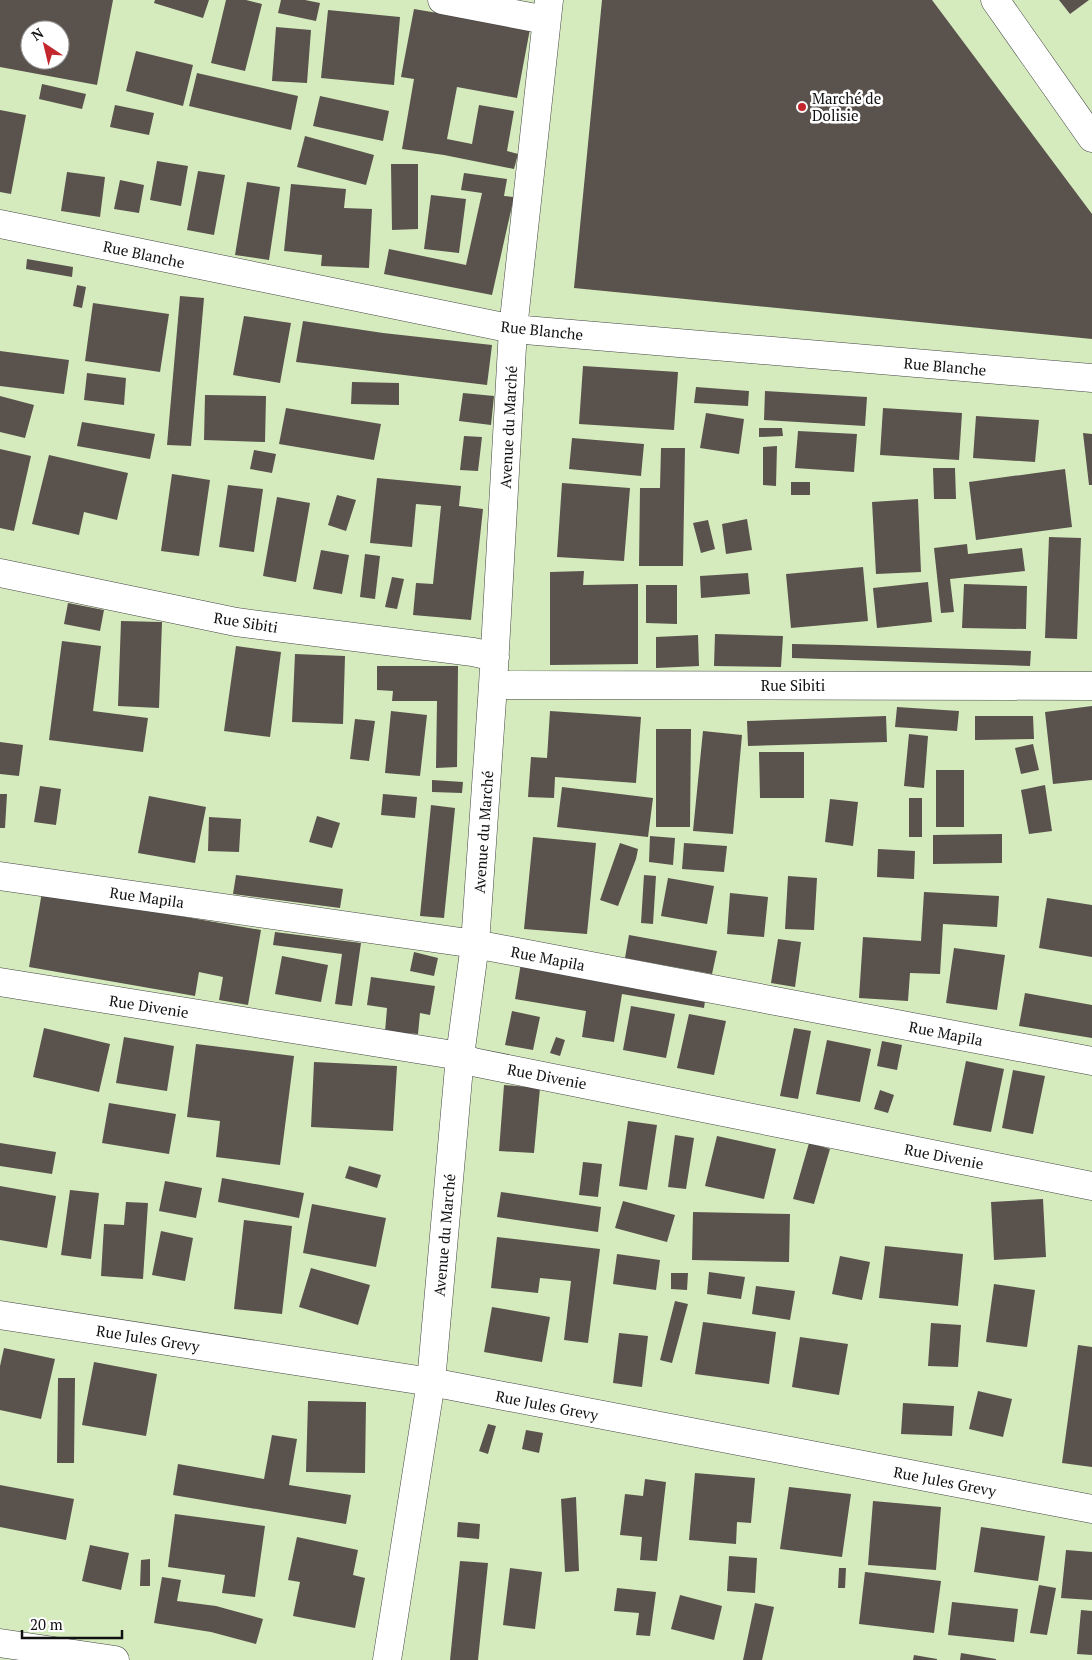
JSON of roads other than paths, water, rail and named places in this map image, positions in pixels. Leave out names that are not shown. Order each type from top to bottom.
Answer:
[{"type":"street","points":[[442,0],[548,10]]},
{"type":"street","points":[[995,0],[1092,138]]},
{"type":"street","name":"Avenue du Marché","points":[[387,1660],[431,1382],[460,1056],[475,944],[494,685],[513,329],[548,10]]},
{"type":"street","name":"Rue Blanche","points":[[0,224],[513,329],[1092,378]]},
{"type":"street","name":"Rue Sibiti","points":[[0,574],[236,622],[472,652],[495,657]]},
{"type":"street","name":"Rue Sibiti","points":[[494,685],[1092,686]]},
{"type":"street","name":"Rue Mapila","points":[[0,876],[475,944],[1092,1061]]},
{"type":"street","name":"Rue Divenie","points":[[0,982],[460,1056],[482,1064],[1092,1186]]},
{"type":"street","name":"Rue Jules Grevy","points":[[0,1315],[431,1382],[1092,1509]]},
{"type":"street","points":[[0,1643],[115,1660]]},
{"type":"place","name":"Marché de Dolisie","points":[[802,107]]}]
